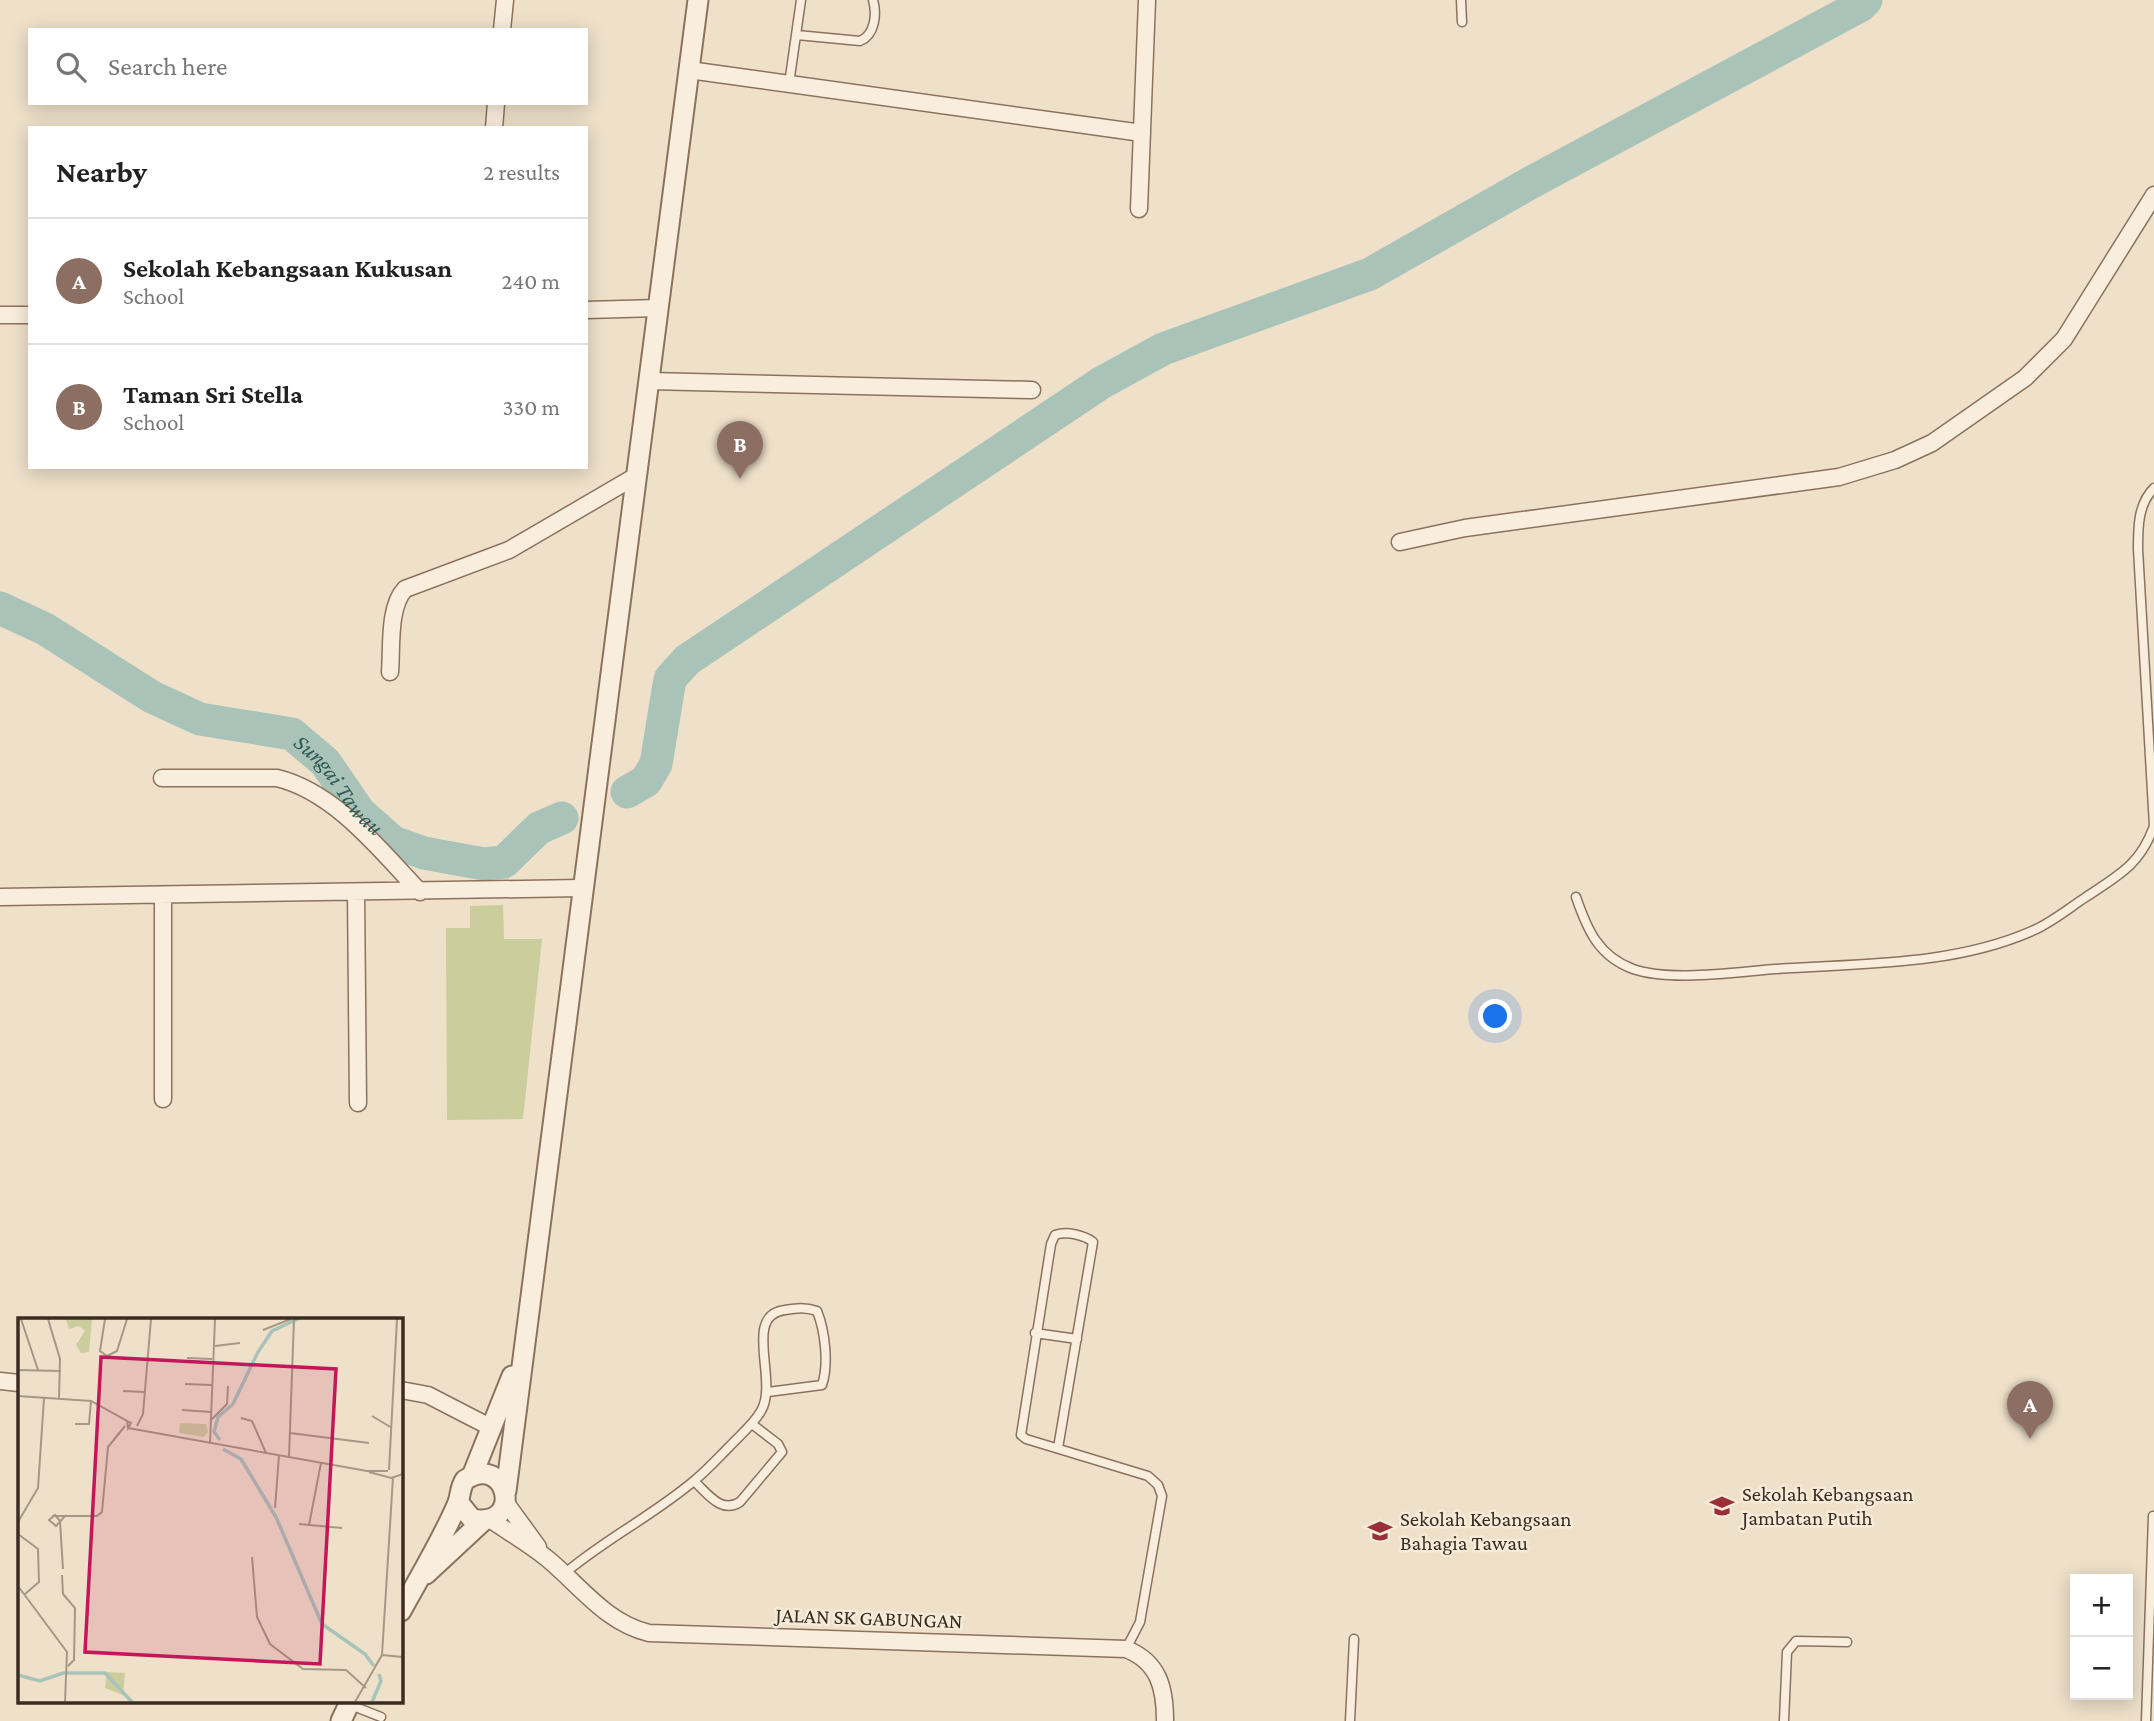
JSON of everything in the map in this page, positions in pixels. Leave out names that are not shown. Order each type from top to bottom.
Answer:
[{"type":"street","points":[[502,28],[505,0]]},
{"type":"street","points":[[423,1577],[487,1521],[500,1514],[506,1497],[698,0]]},
{"type":"street","points":[[1139,209],[1147,0]]},
{"type":"street","points":[[689,70],[1142,133]]},
{"type":"street","points":[[495,126],[496,105]]},
{"type":"street","points":[[1400,542],[1465,528],[1839,477],[1895,460],[1932,443],[2025,378],[2064,339],[2154,195]]},
{"type":"street","points":[[588,310],[659,308]]},
{"type":"street","points":[[0,316],[28,315]]},
{"type":"street","points":[[649,381],[1032,390]]},
{"type":"street","points":[[390,672],[398,596],[405,589],[509,550],[636,476]]},
{"type":"street","points":[[162,778],[277,778],[294,782],[340,813],[420,892]]},
{"type":"street","points":[[0,897],[582,888]]},
{"type":"street","points":[[356,892],[358,1103]]},
{"type":"street","points":[[163,896],[163,1099]]},
{"type":"street","points":[[402,1609],[423,1577],[438,1541],[459,1503],[461,1486],[472,1476],[527,1339]]},
{"type":"street","points":[[0,1381],[18,1383]]},
{"type":"street","points":[[402,1390],[428,1395],[492,1428]]},
{"type":"street","points":[[472,1476],[492,1475],[506,1497]]},
{"type":"street","name":"JALAN SK GABUNGAN","points":[[506,1497],[546,1558]]},
{"type":"street","points":[[459,1503],[466,1515],[487,1521]]},
{"type":"street","name":"JALAN SK GABUNGAN","points":[[487,1521],[546,1558],[628,1628],[649,1633],[1129,1650]]},
{"type":"street","points":[[1129,1650],[1159,1673],[1164,1689],[1165,1721]]},
{"type":"lane","points":[[789,84],[802,0]]},
{"type":"lane","points":[[797,35],[860,41],[867,38],[872,32],[873,0]]},
{"type":"lane","points":[[1461,0],[1462,22]]},
{"type":"lane","points":[[1576,897],[1588,933],[1606,954],[1633,969],[1674,974],[1737,972],[1932,958],[1986,949],[2035,930],[2128,869],[2145,850],[2154,826],[2137,549],[2138,520],[2148,494],[2154,488]]},
{"type":"lane","points":[[1058,1448],[1093,1242],[1087,1237],[1062,1233],[1055,1235],[1051,1244],[1021,1435],[1026,1439],[1147,1476],[1158,1485],[1162,1496],[1140,1622],[1129,1650]]},
{"type":"lane","points":[[564,1574],[592,1550],[694,1481],[752,1424],[763,1409],[768,1392],[762,1326],[768,1316],[775,1311],[805,1307],[817,1311],[821,1320],[826,1373],[822,1385],[768,1392]]},
{"type":"lane","points":[[1035,1333],[1077,1339]]},
{"type":"lane","points":[[694,1481],[724,1507],[740,1502],[782,1452],[778,1444],[752,1424]]},
{"type":"lane","points":[[2146,1721],[2150,1693],[2153,1516]]},
{"type":"lane","points":[[1350,1721],[1354,1639]]},
{"type":"lane","points":[[1784,1721],[1790,1645],[1796,1641],[1847,1642]]},
{"type":"lane","points":[[346,1709],[381,1717]]},
{"type":"green space","points":[[503,905],[504,939],[542,939],[523,1119],[447,1120],[446,928],[470,928],[470,906]]},
{"type":"waterway","points":[[627,792],[646,781],[656,764],[670,679],[687,660],[1101,383],[1163,349],[1370,274],[1530,183],[1860,6],[1866,0]]},
{"type":"waterway","name":"Sungai Tawau","points":[[0,608],[45,629],[152,697],[200,719],[292,734],[325,762],[360,813],[393,842],[424,853],[484,864],[504,862],[539,828],[562,818]]},
{"type":"place","name":"Taman Sri Stella","points":[[740,479]]},
{"type":"place","name":"Sekolah Kebangsaan Kukusan","points":[[2030,1439]]},
{"type":"place","name":"Sekolah Kebangsaan Jambatan Putih","points":[[1722,1506]]},
{"type":"place","name":"Sekolah Kebangsaan Bahagia Tawau","points":[[1380,1531]]}]
